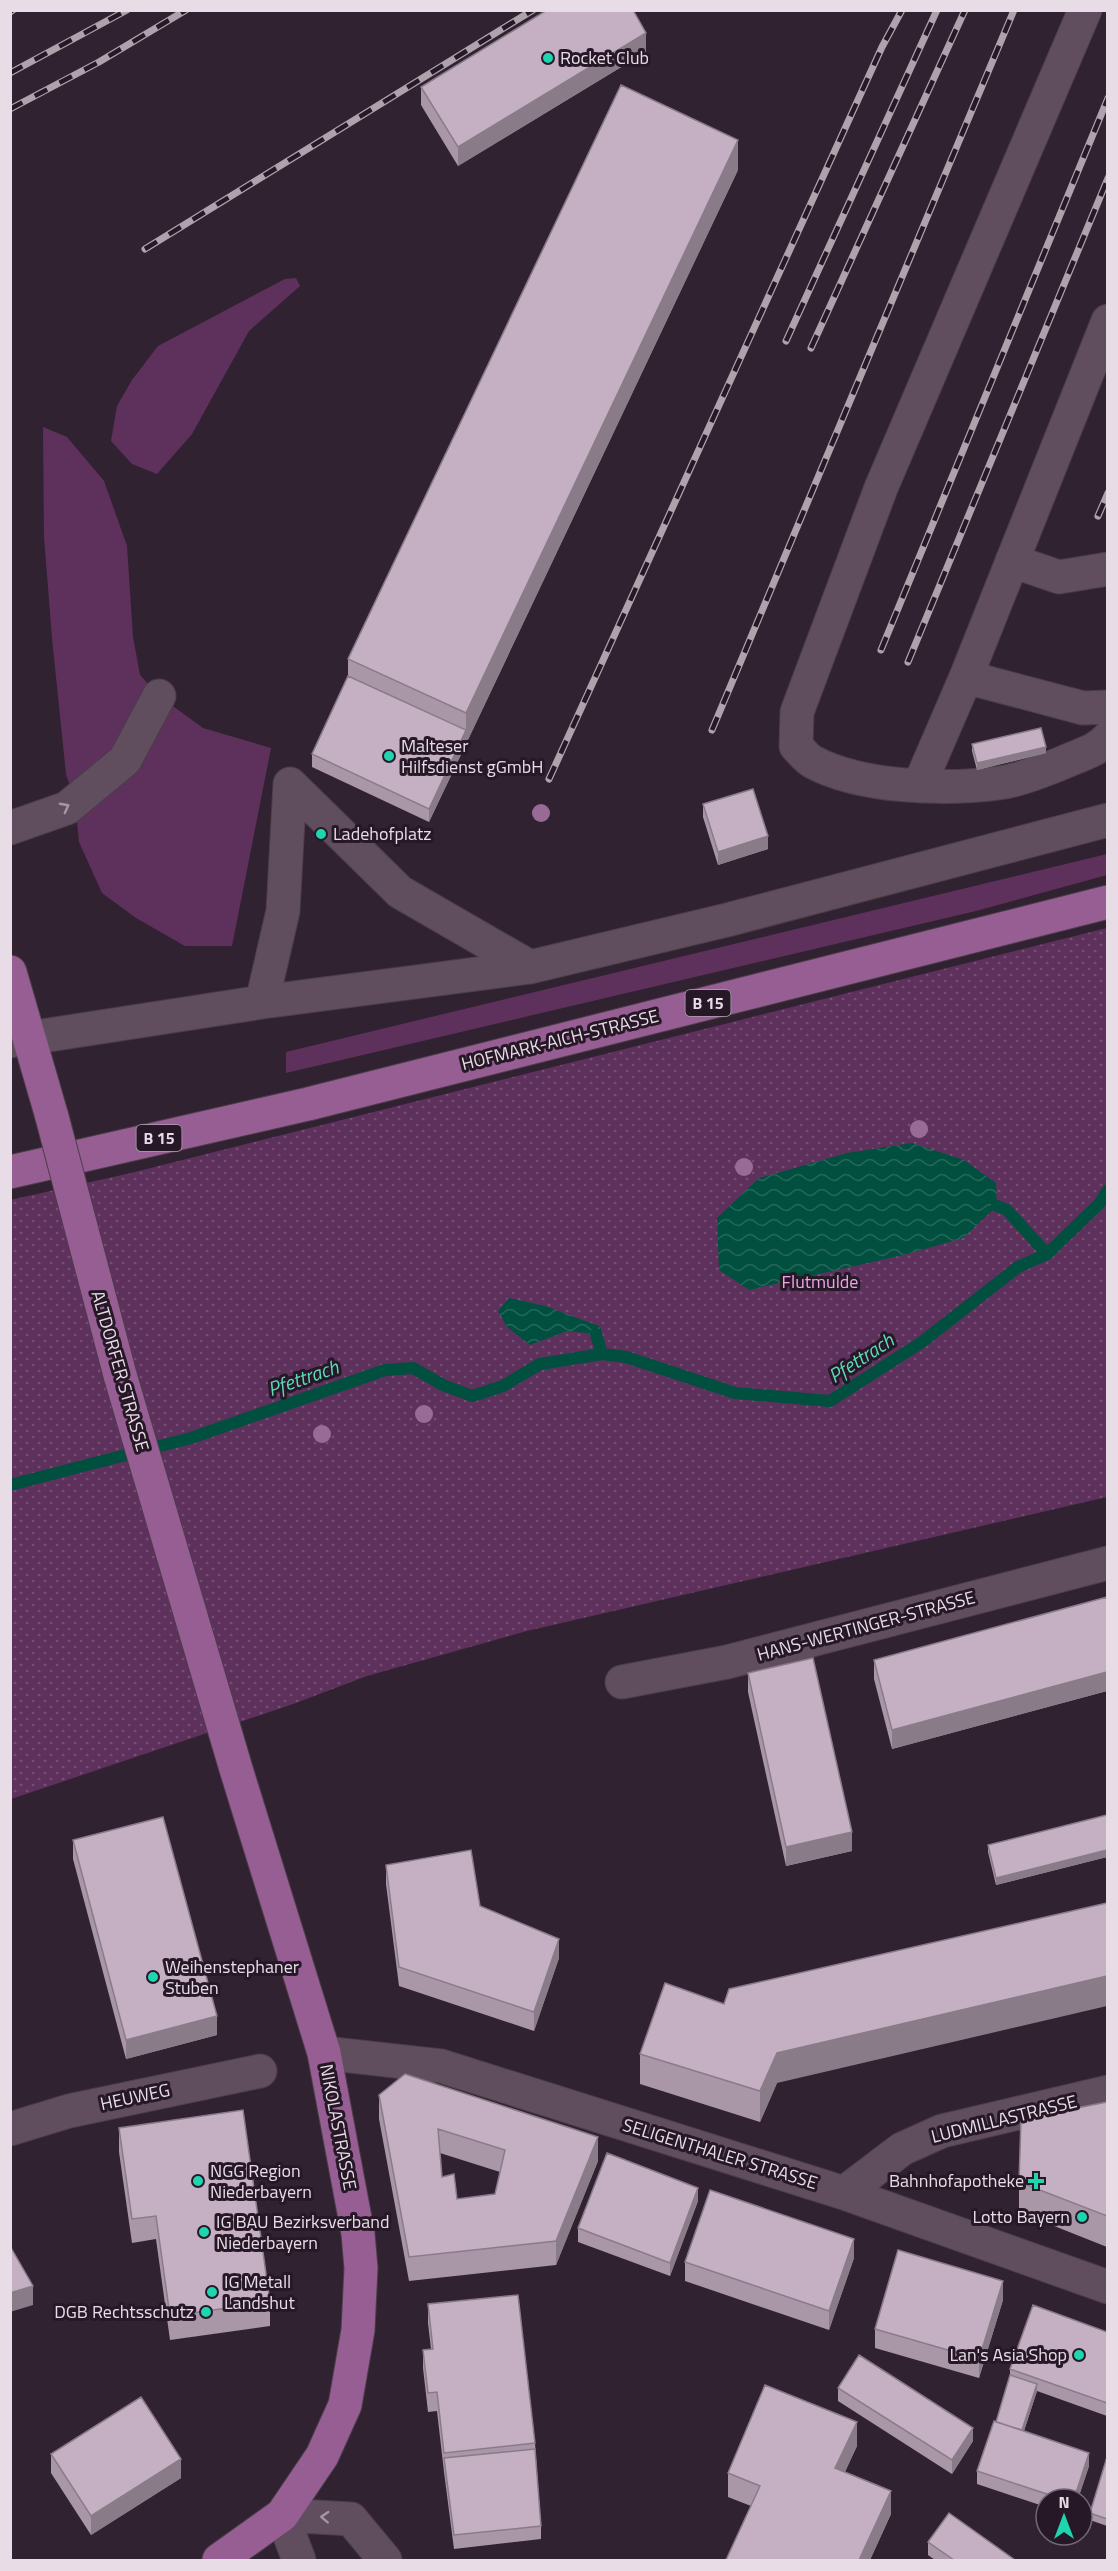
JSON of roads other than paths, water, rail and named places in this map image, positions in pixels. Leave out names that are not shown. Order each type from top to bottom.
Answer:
[{"type":"main road","name":"HOFMARK-AICH-STRASSE","points":[[10,1172],[308,1104],[1107,902]]},
{"type":"main road","name":"ALTDORFER STRASSE","points":[[10,972],[20,1040],[52,1117],[120,1376],[236,1769]]},
{"type":"main road","name":"NIKOLASTRASSE","points":[[236,1769],[324,2053],[358,2234],[361,2268],[358,2330],[345,2405],[322,2456],[282,2515]]},
{"type":"main road","points":[[219,2560],[282,2515]]},
{"type":"street","points":[[1085,10],[882,488],[797,712],[796,746],[812,762],[875,782],[919,786],[1001,783],[1058,765],[1101,746],[1107,738]]},
{"type":"street","points":[[919,786],[966,677],[1107,321]]},
{"type":"street","points":[[1012,561],[1059,577],[1107,569]]},
{"type":"street","points":[[966,677],[1083,708],[1107,707]]},
{"type":"street","points":[[10,828],[67,808],[125,760],[159,696]]},
{"type":"street","points":[[262,1002],[283,910],[290,784],[400,892],[530,967]]},
{"type":"street","points":[[20,1040],[262,1002],[530,967],[727,920],[1107,820]]},
{"type":"street","name":"HANS-WERTINGER-STRASSE","points":[[622,1682],[727,1662],[1107,1563]]},
{"type":"street","name":"SELIGENTHALER STRASSE","points":[[324,2053],[441,2066],[844,2193],[1107,2287]]},
{"type":"street","name":"HEUWEG","points":[[10,2129],[69,2111],[260,2071]]},
{"type":"street","name":"LUDMILLASTRASSE","points":[[844,2193],[902,2149],[942,2131],[1107,2092]]},
{"type":"street","points":[[299,2560],[282,2515],[351,2518],[385,2560]]},
{"type":"water","points":[[912,1143],[964,1160],[996,1183],[997,1206],[963,1238],[907,1254],[749,1290],[719,1270],[717,1218],[759,1178],[847,1153]]},
{"type":"water","points":[[509,1298],[545,1306],[599,1326],[602,1330],[596,1334],[567,1331],[530,1345],[507,1327],[498,1311]]},
{"type":"waterway","name":"Pfettrach","points":[[10,1485],[191,1438],[385,1370],[413,1368],[443,1385],[472,1396],[503,1386],[540,1364],[602,1354],[626,1357],[735,1393],[830,1401],[922,1342],[1018,1267],[1047,1254],[1099,1204],[1108,1190]]},
{"type":"waterway","name":"Pfettrach","points":[[997,1206],[1007,1210],[1047,1254]]},
{"type":"waterway","name":"Pfettrach","points":[[596,1334],[602,1354]]},
{"type":"railway","points":[[10,73],[127,10]]},
{"type":"railway","points":[[10,109],[99,62],[186,10]]},
{"type":"railway","points":[[145,249],[533,10]]},
{"type":"railway","points":[[549,779],[882,47],[902,10]]},
{"type":"railway","points":[[786,341],[937,10]]},
{"type":"railway","points":[[811,348],[965,10]]},
{"type":"railway","points":[[712,730],[1014,10]]},
{"type":"railway","points":[[881,650],[1108,98]]},
{"type":"railway","points":[[908,662],[1108,178]]},
{"type":"railway","points":[[1098,516],[1108,493]]},
{"type":"place","name":"Rocket Club","points":[[548,58]]},
{"type":"place","name":"Malteser Hilfsdienst gGmbH","points":[[389,756]]},
{"type":"place","name":"Ladehofplatz","points":[[321,834]]},
{"type":"place","name":"Weihenstephaner Stuben","points":[[153,1977]]},
{"type":"place","name":"NGG Region Niederbayern","points":[[198,2181]]},
{"type":"place","name":"Bahnhofapotheke","points":[[1036,2181]]},
{"type":"place","name":"Lotto Bayern","points":[[1082,2217]]},
{"type":"place","name":"IG BAU Bezirksverband Niederbayern","points":[[204,2232]]},
{"type":"place","name":"IG Metall Landshut","points":[[212,2292]]},
{"type":"place","name":"DGB Rechtsschutz","points":[[206,2312]]},
{"type":"place","name":"Lan's Asia Shop","points":[[1079,2355]]},
{"type":"park label","name":"Flutmulde","points":[[820,1282]]}]
